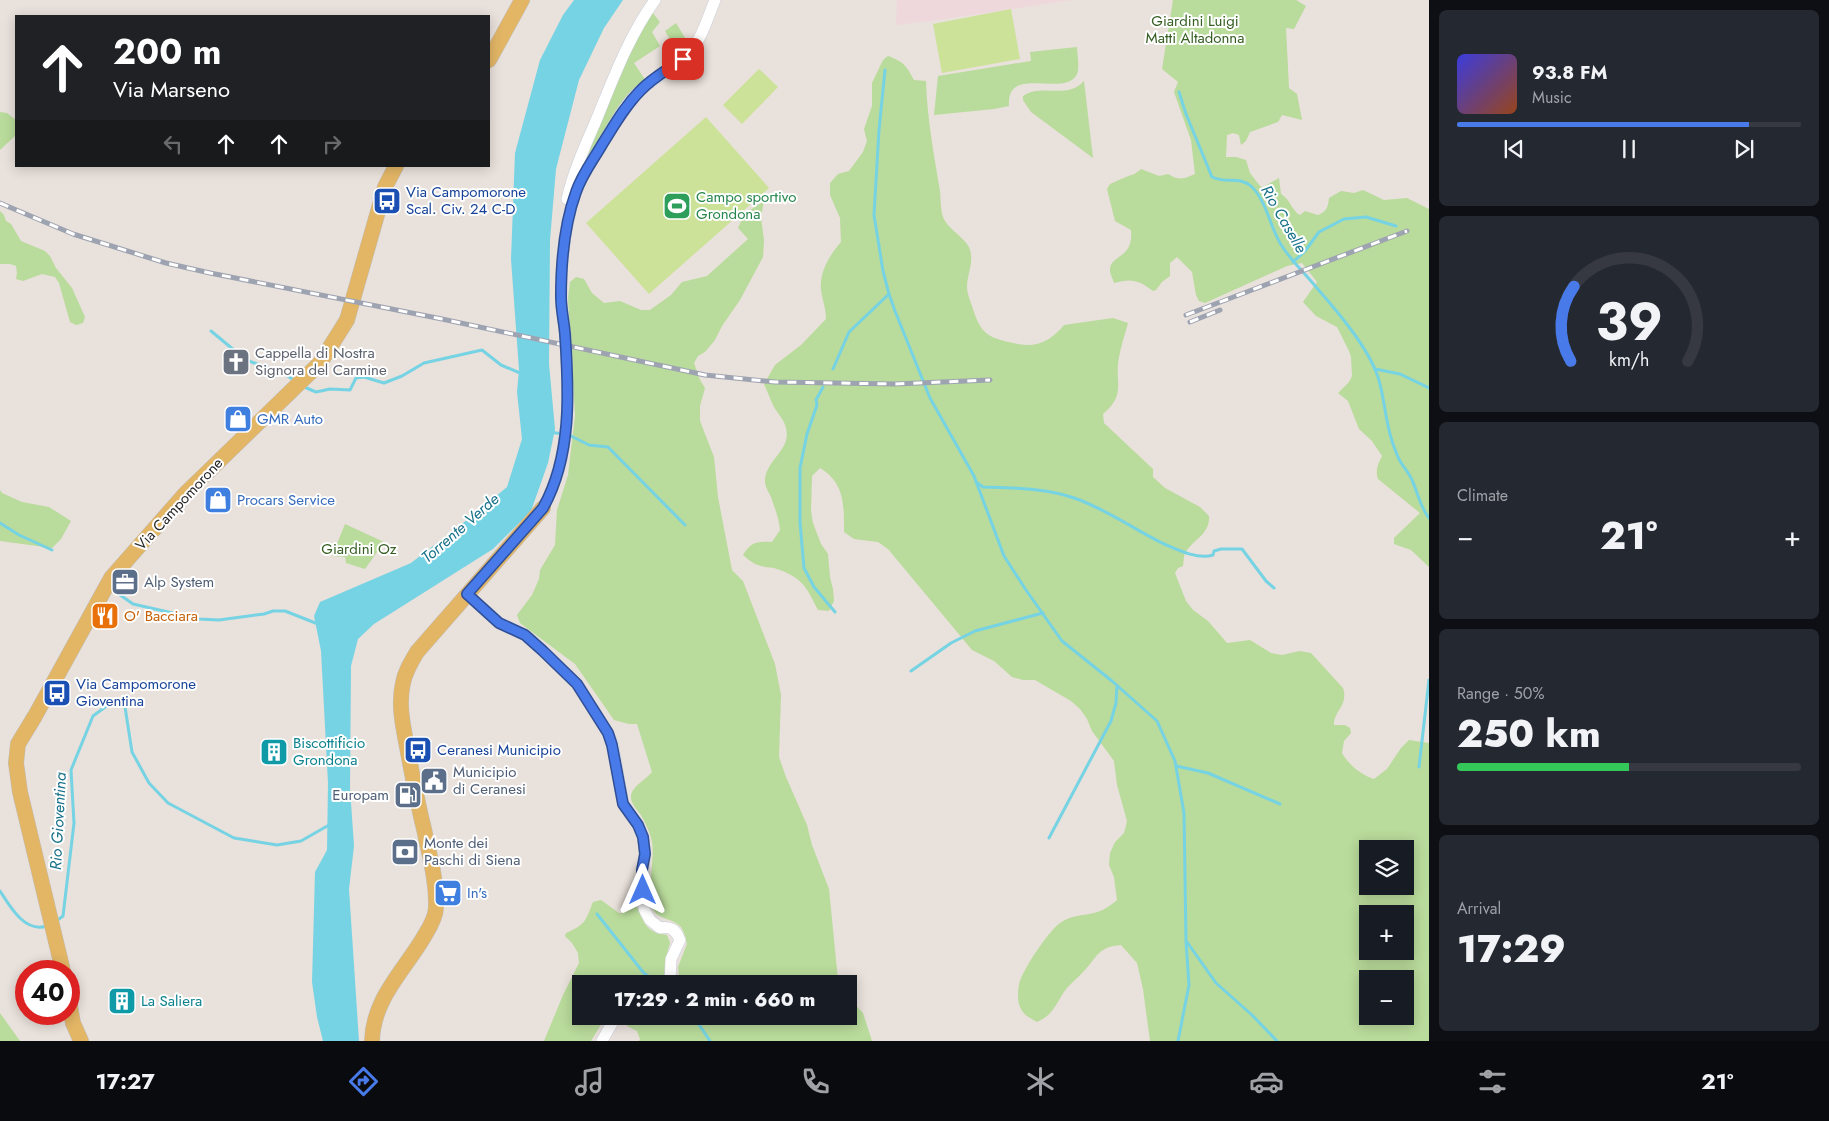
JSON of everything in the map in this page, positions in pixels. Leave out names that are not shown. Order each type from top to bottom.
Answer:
[{"type":"main road","points":[[490,58],[522,0]]},
{"type":"main road","name":"Via Campomorone","points":[[60,960],[16,773],[18,744],[110,578],[171,508],[320,363],[347,320],[385,187],[395,167]]},
{"type":"main road","points":[[372,1041],[374,1019],[382,999],[417,950],[436,912],[431,860],[413,782],[402,714],[403,684],[406,673],[417,652],[543,508]]},
{"type":"main road","points":[[74,1025],[82,1041]]},
{"type":"street","points":[[543,508],[558,473],[563,453],[567,414],[565,333],[561,298],[566,206],[571,181],[630,41],[655,0]]},
{"type":"street","points":[[565,229],[584,173],[623,110],[641,90],[683,59],[696,43],[715,0]]},
{"type":"street","points":[[467,594],[499,623],[525,635],[577,684],[608,733],[623,804],[638,825],[643,837],[645,854],[642,870],[644,909],[650,920],[660,928],[668,926],[676,931],[680,940],[671,959],[670,975]]},
{"type":"street","points":[[602,1041],[611,1025]]},
{"type":"shaded area","points":[[897,0],[1073,0],[896,25]]},
{"type":"green space","name":"Giardini Luigi Matti Altadonna","points":[[1173,0],[1296,0],[1306,6],[1294,29],[1286,28],[1289,88],[1297,94],[1302,120],[1282,115],[1278,122],[1250,132],[1246,141],[1241,145],[1239,135],[1233,133],[1227,135],[1226,157],[1246,160],[1250,173],[1260,186],[1263,187],[1279,178],[1281,194],[1300,215],[1305,211],[1318,215],[1326,208],[1329,198],[1341,191],[1354,193],[1363,190],[1384,200],[1407,198],[1429,209],[1429,567],[1411,550],[1394,544],[1394,538],[1420,513],[1378,479],[1378,464],[1382,456],[1372,441],[1359,429],[1348,401],[1338,393],[1352,376],[1349,351],[1337,327],[1316,316],[1303,302],[1317,282],[1302,263],[1287,266],[1205,303],[1199,301],[1196,295],[1192,272],[1177,257],[1170,263],[1170,276],[1156,290],[1153,291],[1135,281],[1114,283],[1110,272],[1111,266],[1129,247],[1131,230],[1115,221],[1107,189],[1110,184],[1141,169],[1159,176],[1168,174],[1178,178],[1185,178],[1195,174],[1191,140],[1174,92],[1178,82],[1162,69]]},
{"type":"green space","points":[[1011,9],[1020,59],[942,73],[933,24]]},
{"type":"green space","points":[[652,12],[660,22],[652,32],[660,46],[634,63],[646,81],[582,172],[612,87],[633,42]]},
{"type":"green space","points":[[676,23],[690,46],[680,57],[665,31]]},
{"type":"green space","points":[[1077,47],[1078,71],[1071,81],[1061,84],[1026,84],[1017,86],[1011,93],[1009,106],[934,115],[938,76],[1031,61],[1030,52]]},
{"type":"green space","points":[[888,56],[901,62],[914,80],[926,81],[929,123],[942,215],[948,225],[966,242],[970,250],[971,259],[967,287],[975,316],[983,330],[1000,340],[1032,345],[1049,339],[1064,325],[1113,318],[1128,323],[1119,357],[1117,394],[1115,400],[1103,414],[1104,423],[1153,469],[1153,477],[1165,488],[1200,507],[1209,516],[1209,522],[1205,531],[1186,552],[1183,566],[1178,568],[1175,573],[1186,601],[1193,610],[1208,621],[1227,643],[1250,640],[1271,653],[1282,655],[1300,651],[1311,653],[1343,688],[1343,704],[1334,720],[1334,725],[1345,725],[1350,728],[1351,733],[1344,741],[1342,753],[1351,765],[1364,775],[1374,779],[1387,769],[1401,748],[1409,740],[1429,743],[1429,1041],[1150,1041],[1143,989],[1137,963],[1121,945],[1107,948],[1099,953],[1067,988],[1055,1007],[1043,1019],[1037,1022],[1027,1016],[1021,1010],[1019,1004],[1019,984],[1025,969],[1043,942],[1064,920],[1100,911],[1117,900],[1114,877],[1109,865],[1110,853],[1115,842],[1124,833],[1127,821],[1117,785],[1114,761],[1092,731],[1080,709],[1071,701],[1035,680],[1023,680],[1012,677],[994,661],[972,650],[888,549],[878,542],[854,539],[844,532],[843,504],[839,488],[828,474],[820,468],[812,476],[811,511],[813,523],[821,544],[828,554],[834,601],[829,611],[818,610],[805,587],[792,575],[775,568],[757,565],[743,555],[755,543],[772,542],[780,530],[777,514],[765,483],[769,468],[782,449],[787,436],[784,422],[773,405],[764,384],[775,365],[801,345],[826,319],[821,289],[822,274],[828,260],[841,242],[840,218],[830,195],[830,183],[838,174],[849,171],[863,152],[867,141],[864,129],[872,106],[872,83],[883,60]]},
{"type":"green space","points":[[759,69],[778,87],[742,124],[723,105]]},
{"type":"green space","points":[[1084,81],[1093,158],[1031,112],[1023,100],[1023,96],[1030,92],[1070,90],[1078,87]]},
{"type":"green space","points":[[0,112],[7,113],[15,119],[15,136],[0,150]]},
{"type":"green space","name":"Campo sportivo Grondona","points":[[706,117],[769,188],[649,294],[586,223]]},
{"type":"green space","points":[[764,201],[761,217],[764,241],[763,257],[740,300],[715,340],[705,352],[698,356],[694,363],[705,388],[700,406],[700,421],[714,457],[718,497],[732,570],[743,581],[775,664],[781,695],[779,757],[807,825],[812,845],[829,889],[838,975],[679,975],[678,967],[687,944],[680,926],[659,916],[654,911],[651,897],[653,849],[651,839],[645,823],[631,798],[633,790],[652,772],[637,724],[614,720],[575,664],[520,623],[517,615],[532,595],[539,579],[540,570],[555,545],[557,510],[568,475],[575,416],[568,298],[570,282],[576,277],[584,279],[592,293],[604,303],[620,301],[641,310],[650,310],[671,295],[682,282],[707,276],[748,239],[738,228],[744,214]]},
{"type":"green space","points":[[0,211],[6,221],[11,224],[21,241],[45,251],[50,256],[56,268],[72,288],[85,317],[83,323],[76,325],[70,322],[59,283],[55,277],[42,274],[23,281],[16,279],[16,266],[0,264]]},
{"type":"green space","points":[[0,490],[2,493],[22,502],[49,507],[71,521],[61,539],[52,548],[0,541]]},
{"type":"green space","name":"Giardini Oz","points":[[345,524],[384,542],[365,569],[346,563],[345,557],[332,556]]},
{"type":"green space","points":[[631,898],[647,926],[658,933],[667,935],[670,943],[665,961],[664,975],[573,975],[579,963],[578,953],[565,936],[566,933],[584,922],[593,902],[601,900],[619,913],[622,913],[625,909],[625,904]]},
{"type":"green space","points":[[572,977],[572,1025],[601,1025],[591,1041],[544,1041]]},
{"type":"green space","points":[[857,1007],[863,1013],[872,1041],[639,1041],[637,1031],[627,1026],[857,1025]]},
{"type":"green space","points":[[0,1013],[20,1041],[0,1041]]},
{"type":"water","name":"Torrente Verde","points":[[574,0],[623,0],[604,28],[579,80],[556,169],[550,240],[549,364],[555,429],[548,463],[531,511],[493,549],[374,624],[358,639],[351,666],[350,788],[354,846],[349,889],[359,1041],[323,1041],[312,982],[315,872],[327,850],[328,783],[321,651],[314,616],[320,602],[411,563],[507,487],[522,439],[517,392],[519,370],[511,259],[515,153],[540,60],[563,15]]},
{"type":"waterway","points":[[885,70],[874,215],[883,271],[889,294],[930,398],[974,476],[1004,556],[1026,590],[1062,641],[1112,681],[1157,721],[1175,761],[1184,813],[1186,941],[1189,985],[1178,1041]]},
{"type":"waterway","name":"Rio Caselle","points":[[1179,92],[1212,177],[1222,180],[1242,181],[1251,186],[1260,198],[1276,236],[1284,249],[1360,342],[1378,377],[1390,436],[1396,452],[1411,477],[1421,505],[1429,518]]},
{"type":"waterway","points":[[1293,262],[1305,251],[1319,232],[1344,219],[1366,217],[1396,226]]},
{"type":"waterway","points":[[833,369],[849,332],[889,294]]},
{"type":"waterway","points":[[211,331],[246,360],[285,374],[295,381]]},
{"type":"waterway","points":[[302,386],[316,392],[330,389],[350,390],[356,378],[364,377],[384,383],[402,376],[424,363],[482,350],[501,365],[520,373]]},
{"type":"waterway","name":"Rio Caselle","points":[[1375,369],[1400,374],[1429,388]]},
{"type":"waterway","points":[[823,387],[816,400],[817,405],[807,434],[800,468],[800,522],[804,568],[814,587],[835,612]]},
{"type":"waterway","points":[[550,432],[569,435],[589,445],[608,447],[685,525]]},
{"type":"waterway","points":[[976,482],[983,487],[1019,488],[1066,495],[1088,503],[1162,543],[1194,555],[1207,556],[1213,555],[1214,551],[1221,549],[1242,549],[1266,581],[1274,588]]},
{"type":"waterway","points":[[0,523],[19,535],[52,550]]},
{"type":"waterway","points":[[113,590],[133,604],[199,619],[219,620],[273,611],[285,611],[318,624]]},
{"type":"waterway","points":[[911,671],[951,643],[975,631],[1043,613]]},
{"type":"waterway","points":[[1419,767],[1429,680]]},
{"type":"waterway","points":[[1049,838],[1111,721],[1116,703],[1117,686]]},
{"type":"waterway","name":"Rio Gioventina","points":[[55,922],[63,916],[74,823],[71,770],[93,716],[108,705],[119,702],[125,707],[132,752],[149,783],[168,803],[234,838],[277,845],[301,841],[329,825]]},
{"type":"waterway","points":[[1176,766],[1208,773],[1280,804]]},
{"type":"waterway","name":"Rio Gioventina","points":[[0,891],[19,918],[32,926],[47,926]]},
{"type":"waterway","points":[[597,914],[646,975]]},
{"type":"waterway","points":[[1187,942],[1216,983],[1252,1015],[1277,1041]]},
{"type":"waterway","points":[[699,1025],[710,1041]]},
{"type":"railway","points":[[0,203],[73,234],[166,263],[705,375],[775,382],[895,384],[990,380]]},
{"type":"railway","points":[[1186,315],[1407,231]]},
{"type":"railway","points":[[1190,322],[1220,310]]},
{"type":"place","name":"Via Campomorone Scal. Civ. 24 C-D","points":[[387,201]]},
{"type":"place","name":"Campo sportivo Grondona","points":[[677,206]]},
{"type":"place","name":"Cappella di Nostra Signora del Carmine","points":[[236,362]]},
{"type":"place","name":"GMR Auto","points":[[238,419]]},
{"type":"place","name":"Procars Service","points":[[218,500]]},
{"type":"place","name":"Alp System","points":[[125,582]]},
{"type":"place","name":"O' Bacciara","points":[[105,616]]},
{"type":"place","name":"Via Campomorone Gioventina","points":[[57,693]]},
{"type":"place","name":"Ceranesi Municipio","points":[[418,750]]},
{"type":"place","name":"Biscottificio Grondona","points":[[274,752]]},
{"type":"place","name":"Municipio di Ceranesi","points":[[434,781]]},
{"type":"place","name":"Europam","points":[[408,795]]},
{"type":"place","name":"Monte dei Paschi di Siena","points":[[405,852]]},
{"type":"place","name":"In's","points":[[448,893]]},
{"type":"place","name":"La Saliera","points":[[122,1001]]},
{"type":"route","points":[[643,890],[642,870],[645,854],[643,837],[638,825],[623,804],[608,733],[577,684],[525,635],[499,623],[467,594],[543,508],[558,473],[563,453],[567,414],[565,333],[561,298],[564,243],[576,192],[584,173],[623,110],[641,90],[683,59]]}]
